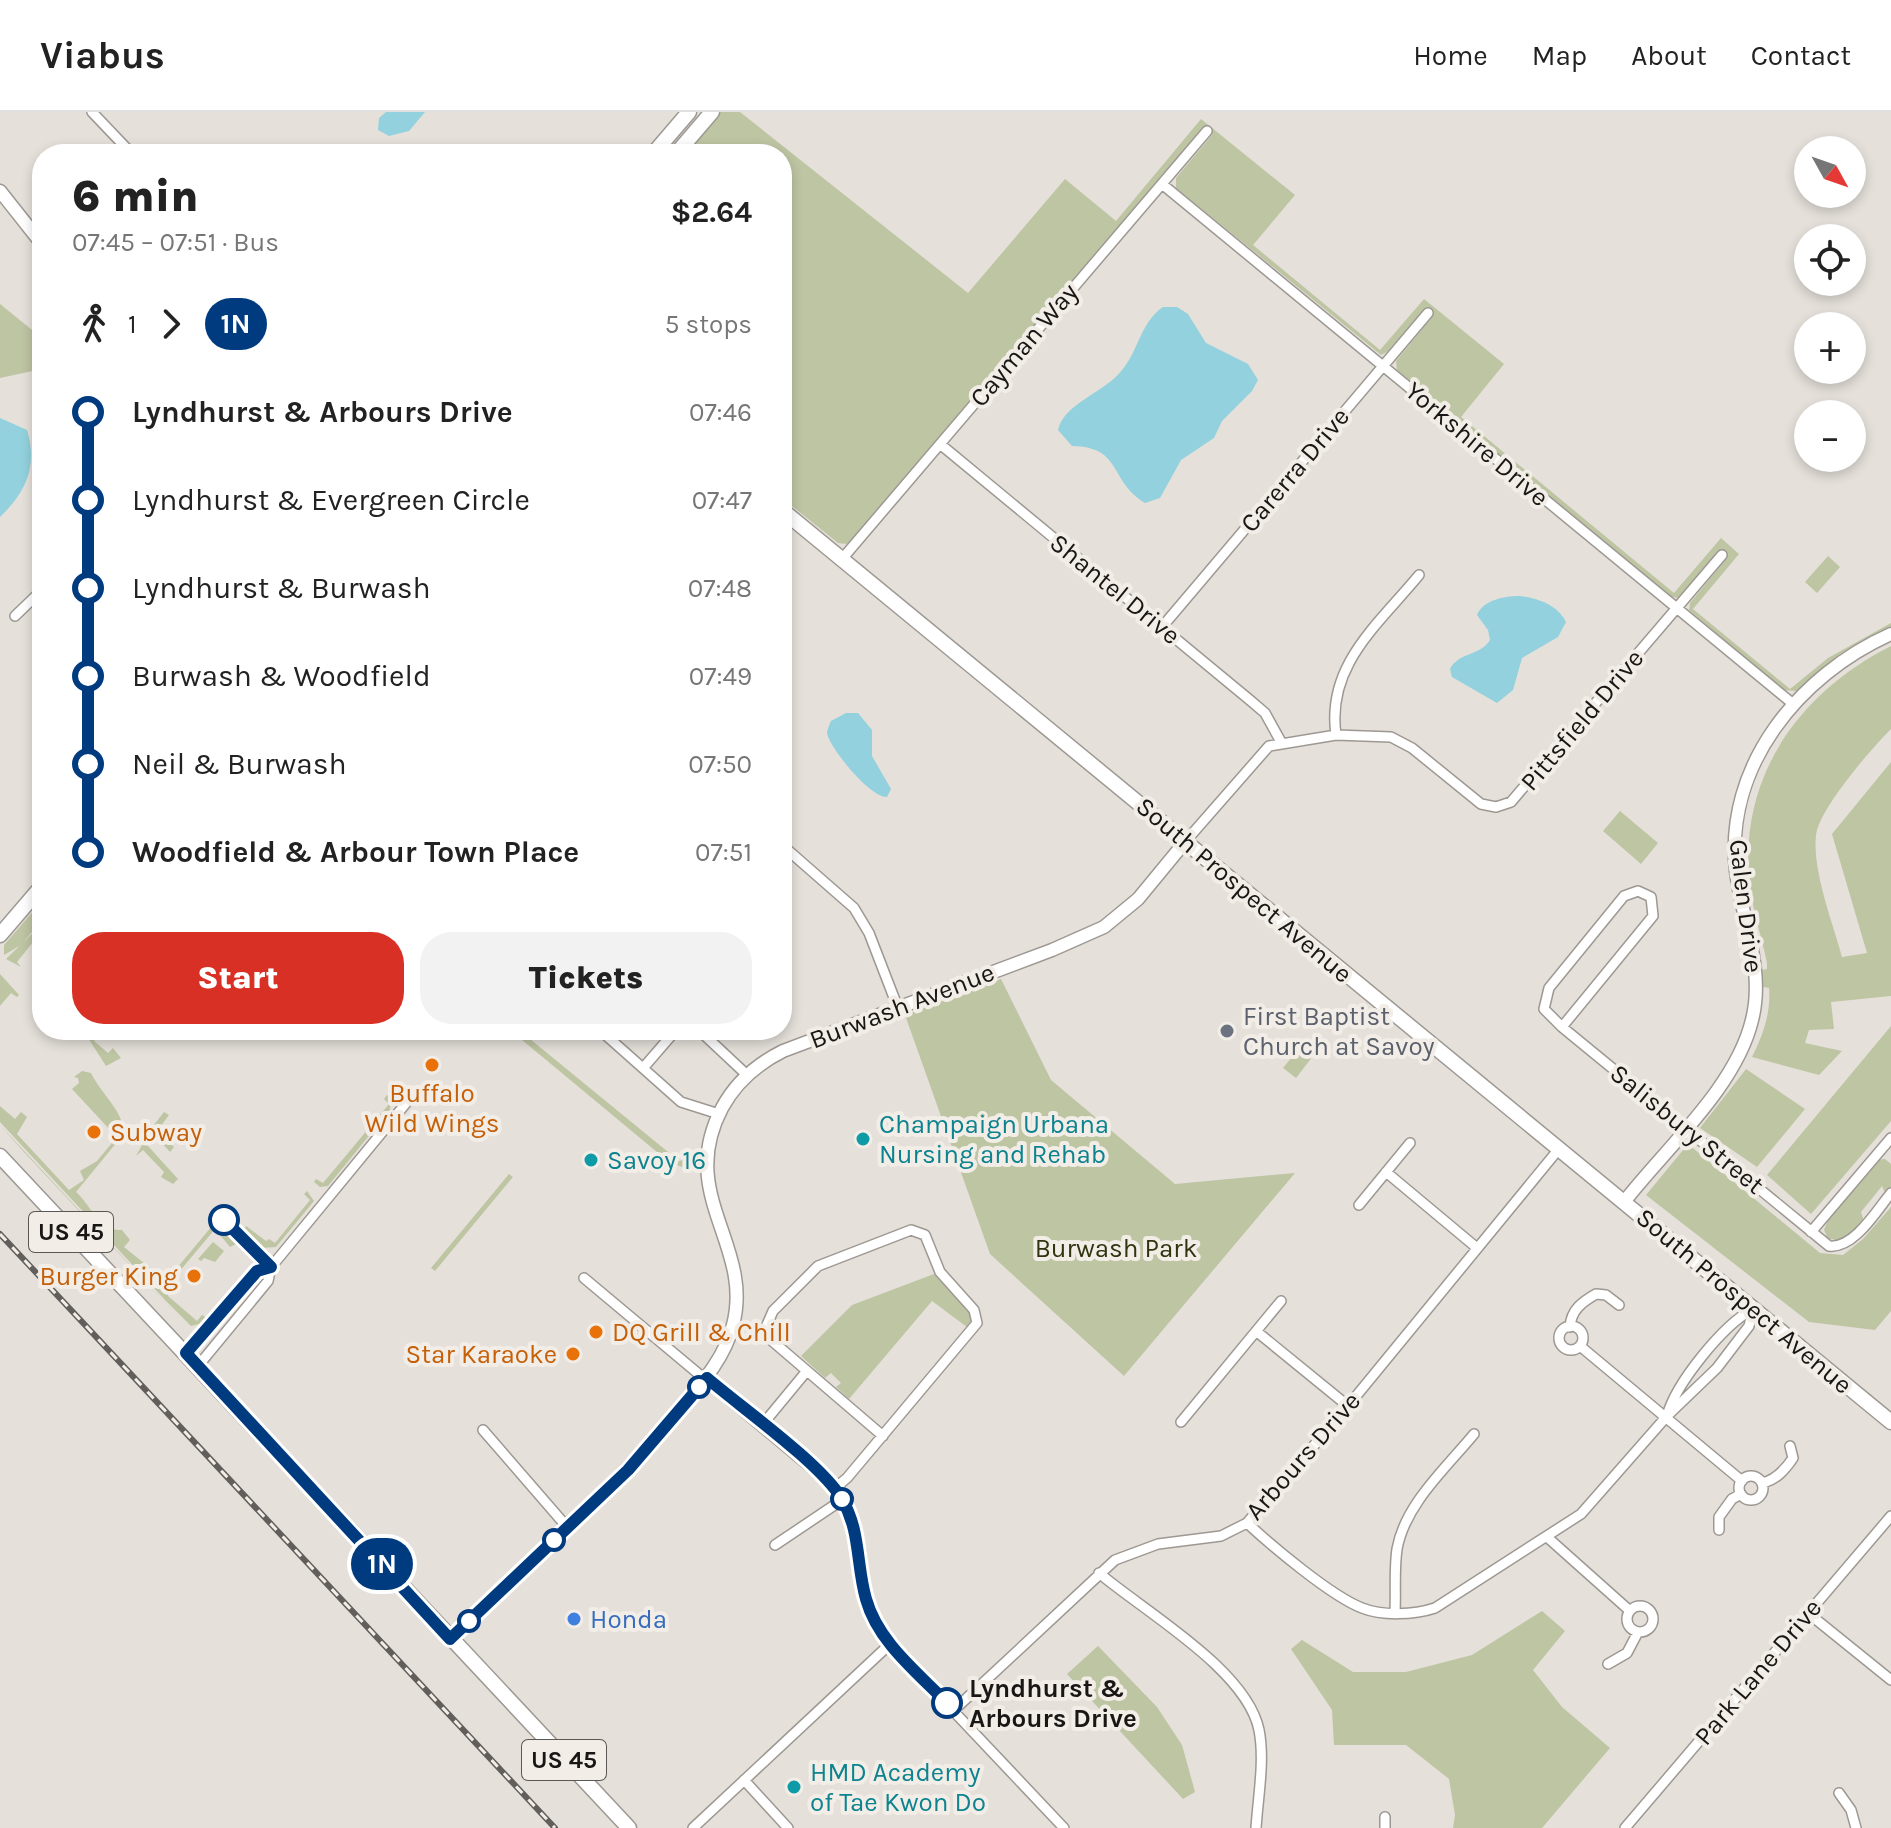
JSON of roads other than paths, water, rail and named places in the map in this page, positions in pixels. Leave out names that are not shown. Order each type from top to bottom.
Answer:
[{"type":"main road","points":[[662,144],[689,112]]},
{"type":"main road","points":[[685,144],[712,112]]},
{"type":"main road","name":"South Prospect Avenue","points":[[792,518],[1891,1422]]},
{"type":"main road","points":[[0,935],[32,898]]},
{"type":"main road","name":"US 45","points":[[0,1156],[629,1828]]},
{"type":"street","points":[[92,112],[122,144]]},
{"type":"street","name":"Cayman Way","points":[[842,559],[1207,131]]},
{"type":"street","name":"Yorkshire Drive","points":[[1162,184],[1792,703]]},
{"type":"street","points":[[0,191],[32,231]]},
{"type":"street","name":"Carerra Drive","points":[[1162,627],[1428,313]]},
{"type":"street","name":"Shantel Drive","points":[[940,444],[1265,713],[1281,742]]},
{"type":"street","name":"Pittsfield Drive","points":[[1185,842],[1269,746],[1336,735],[1391,737],[1412,748],[1481,804],[1504,806],[1515,800],[1722,555]]},
{"type":"street","points":[[1336,735],[1335,694],[1348,662],[1419,575]]},
{"type":"street","points":[[15,616],[32,600]]},
{"type":"street","name":"Galen Drive","points":[[1624,1202],[1733,1066],[1753,1017],[1756,971],[1736,868],[1736,830],[1753,766],[1792,703],[1849,656],[1891,634]]},
{"type":"street","name":"Burwash Avenue","points":[[450,1639],[633,1464],[707,1378],[729,1340],[737,1296],[732,1262],[711,1203],[706,1177],[708,1142],[719,1114],[747,1075],[783,1051],[1058,948],[1104,927],[1138,899],[1185,842]]},
{"type":"street","points":[[792,854],[854,908],[869,933],[898,1008]]},
{"type":"street","points":[[1638,891],[1647,894],[1654,909],[1647,925],[1562,1027],[1544,1009],[1549,988],[1624,896],[1638,891]]},
{"type":"street","name":"Salisbury Street","points":[[1562,1027],[1811,1232]]},
{"type":"street","points":[[612,1040],[681,1102],[719,1114]]},
{"type":"street","points":[[644,1067],[667,1040]]},
{"type":"street","points":[[710,1040],[747,1075]]},
{"type":"street","points":[[198,1366],[268,1281],[271,1267],[407,1102]]},
{"type":"street","points":[[1891,1138],[1811,1232],[1829,1246],[1844,1244],[1891,1193]]},
{"type":"street","points":[[1359,1205],[1410,1143]]},
{"type":"street","name":"Arbours Drive","points":[[954,1710],[1115,1560],[1140,1548],[1221,1536],[1247,1523],[1348,1406],[1558,1150]]},
{"type":"street","points":[[1386,1172],[1477,1248]]},
{"type":"street","points":[[835,1488],[883,1436],[977,1323],[974,1310],[940,1272],[925,1235],[911,1230],[825,1262],[768,1319],[768,1336],[883,1436]]},
{"type":"street","points":[[186,1353],[257,1271],[271,1267]]},
{"type":"street","points":[[584,1278],[763,1424],[835,1488],[859,1540],[867,1601],[873,1619],[890,1644],[1064,1828]]},
{"type":"street","points":[[1570,1327],[1576,1309],[1596,1294],[1606,1295],[1619,1305]]},
{"type":"street","points":[[1181,1422],[1281,1301]]},
{"type":"street","points":[[1667,1416],[1675,1391],[1738,1317],[1753,1309]]},
{"type":"street","points":[[1247,1523],[1354,1605],[1395,1612],[1424,1612],[1453,1600],[1581,1514],[1667,1416],[1685,1403],[1717,1368],[1749,1326],[1753,1309]]},
{"type":"street","points":[[1570,1327],[1561,1332],[1560,1343],[1568,1350],[1580,1346]]},
{"type":"street","points":[[1570,1327],[1582,1333],[1580,1346]]},
{"type":"street","points":[[1256,1331],[1348,1406]]},
{"type":"street","points":[[1580,1346],[1742,1481]]},
{"type":"street","points":[[1703,1358],[1717,1368]]},
{"type":"street","points":[[763,1424],[806,1372]]},
{"type":"street","points":[[483,1430],[567,1527]]},
{"type":"street","points":[[1395,1612],[1396,1560],[1403,1528],[1415,1506],[1474,1434]]},
{"type":"street","points":[[1742,1481],[1752,1476],[1762,1483],[1772,1481],[1793,1458],[1790,1446]]},
{"type":"street","points":[[1741,1494],[1742,1481]]},
{"type":"street","points":[[1741,1494],[1748,1499],[1759,1497],[1762,1483]]},
{"type":"street","points":[[1719,1530],[1719,1517],[1732,1499],[1741,1494]]},
{"type":"street","points":[[775,1545],[842,1500]]},
{"type":"street","name":"Park Lane Drive","points":[[1625,1828],[1891,1516]]},
{"type":"street","points":[[1547,1537],[1630,1611]]},
{"type":"street","points":[[1099,1573],[1221,1669],[1250,1704],[1260,1745],[1256,1828]]},
{"type":"street","points":[[1608,1664],[1627,1653],[1638,1632],[1649,1628],[1653,1616],[1644,1607],[1630,1611]]},
{"type":"street","points":[[1630,1611],[1628,1624],[1638,1632]]},
{"type":"street","points":[[1808,1613],[1891,1680]]},
{"type":"street","points":[[693,1828],[890,1644]]},
{"type":"street","points":[[744,1780],[788,1828]]},
{"type":"street","points":[[1839,1793],[1851,1810],[1856,1828]]},
{"type":"street","points":[[1385,1817],[1385,1828]]},
{"type":"water","points":[[386,112],[425,112],[409,131],[389,136],[378,130],[379,118]]},
{"type":"water","points":[[1163,307],[1177,307],[1188,314],[1206,343],[1248,364],[1258,380],[1252,391],[1222,421],[1214,438],[1181,460],[1160,498],[1145,503],[1125,485],[1108,458],[1088,448],[1072,446],[1058,430],[1068,412],[1122,370],[1149,321]]},
{"type":"water","points":[[0,418],[27,430],[31,455],[23,488],[0,517]]},
{"type":"water","points":[[1520,596],[1546,603],[1558,611],[1566,622],[1558,637],[1522,658],[1513,690],[1497,703],[1452,677],[1450,669],[1490,640],[1488,630],[1477,615],[1480,610],[1495,600]]},
{"type":"water","points":[[846,713],[858,713],[872,730],[872,756],[891,789],[887,797],[861,781],[829,740],[827,733],[831,721]]},
{"type":"railway","points":[[0,1234],[555,1828]]},
{"type":"place","name":"First Baptist Church at Savoy","points":[[1227,1031]]},
{"type":"place","name":"Buffalo Wild Wings","points":[[432,1065]]},
{"type":"place","name":"Subway","points":[[94,1132]]},
{"type":"place","name":"Champaign Urbana Nursing and Rehab","points":[[863,1139]]},
{"type":"place","name":"Savoy 16","points":[[591,1160]]},
{"type":"place","name":"Burger King","points":[[194,1276]]},
{"type":"place","name":"DQ Grill & Chill","points":[[596,1332]]},
{"type":"place","name":"Star Karaoke","points":[[573,1354]]},
{"type":"place","name":"Honda","points":[[574,1619]]},
{"type":"place","name":"Lyndhurst & Arbours Drive","points":[[947,1703]]},
{"type":"place","name":"HMD Academy of Tae Kwon Do","points":[[794,1787]]},
{"type":"park label","name":"Burwash Park","points":[[1116,1248]]}]
